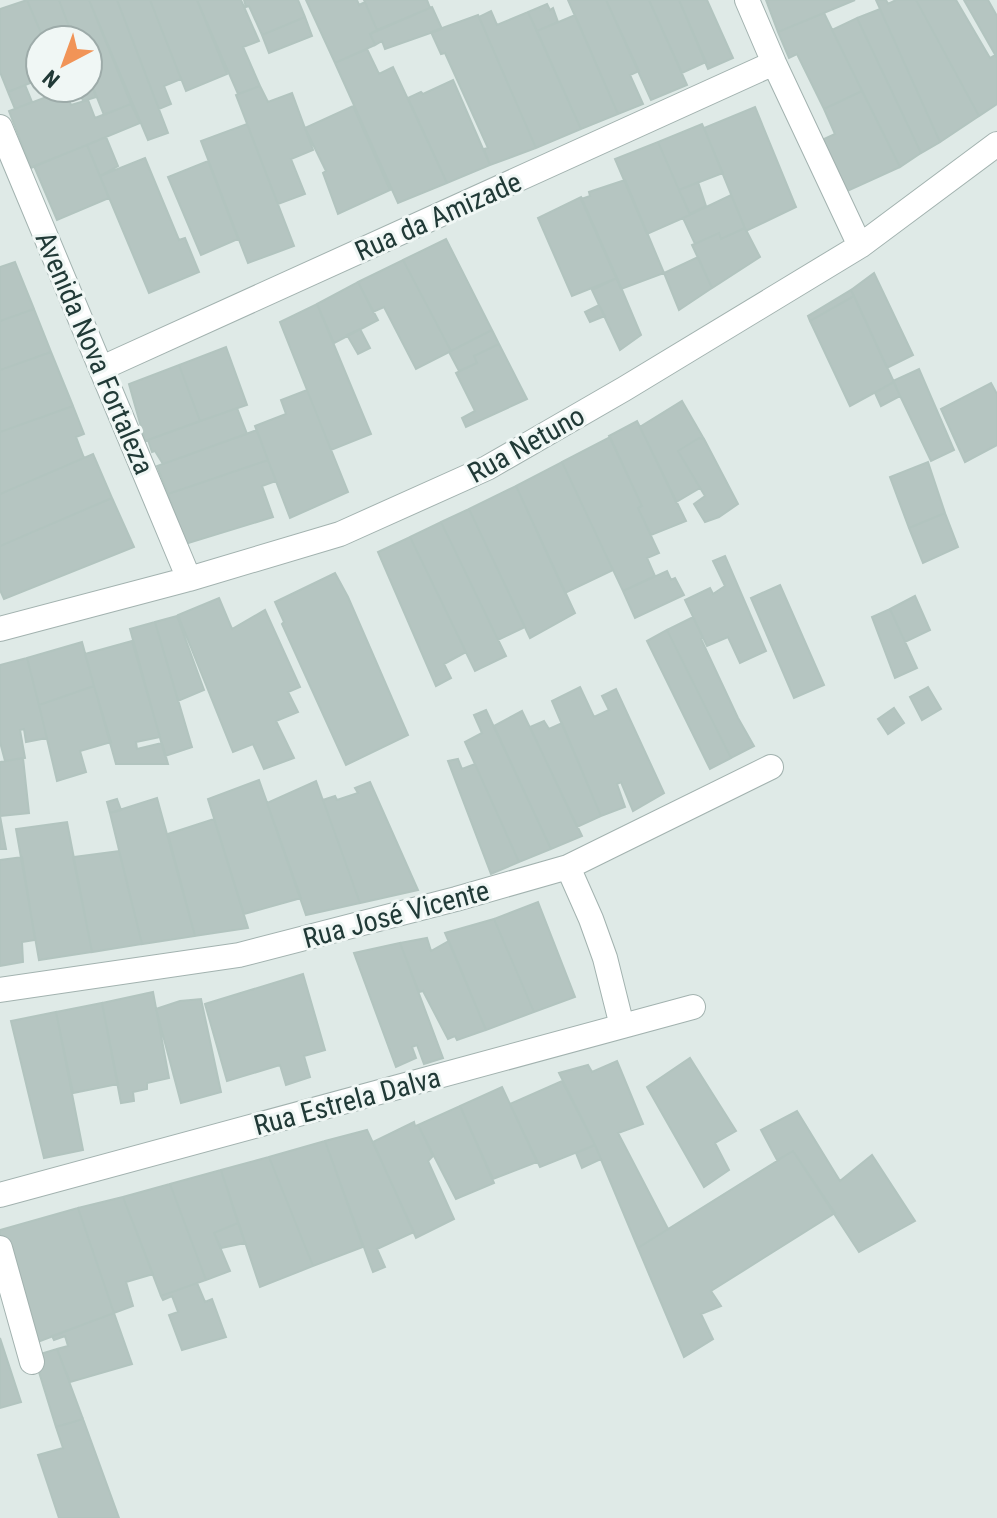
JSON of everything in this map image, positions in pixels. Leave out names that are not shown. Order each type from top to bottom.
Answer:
[{"type":"street","points":[[747,0],[860,246]]},
{"type":"street","name":"Rua da Amizade","points":[[102,368],[774,63]]},
{"type":"street","name":"Avenida Nova Fortaleza","points":[[0,127],[189,579]]},
{"type":"street","name":"Rua Netuno","points":[[0,629],[189,579],[340,534],[487,468],[860,246],[997,144]]},
{"type":"street","name":"Rua José Vicente","points":[[0,990],[239,955],[568,867],[771,767]]},
{"type":"street","points":[[568,867],[605,958],[622,1026]]},
{"type":"street","name":"Rua Estrela Dalva","points":[[0,1195],[693,1007]]},
{"type":"street","points":[[0,1248],[32,1362]]},
{"type":"building","points":[[27,0],[59,0],[68,24],[37,24]]},
{"type":"building","points":[[27,0],[37,24],[24,24],[24,86],[8,92],[0,72],[0,9]]},
{"type":"building","points":[[59,0],[89,0],[99,24],[68,24]]},
{"type":"building","points":[[89,0],[117,0],[168,133],[148,140],[104,36],[104,24],[99,24]]},
{"type":"building","points":[[117,0],[150,0],[181,79],[164,86],[171,104],[159,109]]},
{"type":"building","points":[[150,0],[197,0],[227,74],[186,91]]},
{"type":"building","points":[[197,0],[241,0],[259,41],[243,47],[260,86],[238,94]]},
{"type":"building","points":[[244,0],[298,0],[305,17],[262,35]]},
{"type":"building","points":[[306,0],[357,0],[359,5],[365,2],[377,30],[370,34],[375,45],[335,63]]},
{"type":"building","points":[[364,0],[427,0],[430,8],[377,30]]},
{"type":"building","points":[[568,0],[606,0],[639,71],[630,75],[643,104],[618,114]]},
{"type":"building","points":[[606,0],[649,0],[687,85],[651,100]]},
{"type":"building","points":[[649,0],[679,0],[706,62],[682,73]]},
{"type":"building","points":[[679,0],[707,0],[733,58],[708,69]]},
{"type":"building","points":[[766,0],[855,0],[778,32]]},
{"type":"building","points":[[876,0],[886,0],[888,4],[896,0],[916,0],[979,116],[940,142]]},
{"type":"building","points":[[916,0],[956,0],[990,58],[995,55],[997,58],[997,104],[979,116]]},
{"type":"building","points":[[964,0],[988,0],[997,16],[997,58]]},
{"type":"building","points":[[547,4],[550,10],[553,8],[558,22],[537,31],[528,12]]},
{"type":"building","points":[[432,7],[442,29],[385,49],[382,41],[375,45],[370,34]]},
{"type":"building","points":[[880,9],[940,142],[921,153],[857,18]]},
{"type":"building","points":[[491,11],[497,25],[528,12],[581,129],[536,148],[479,17]]},
{"type":"building","points":[[824,13],[862,91],[824,109],[797,54],[789,58],[778,32]]},
{"type":"building","points":[[478,15],[536,148],[490,165],[484,149],[488,148],[445,53],[441,54],[431,32]]},
{"type":"building","points":[[575,15],[618,114],[581,129],[537,31]]},
{"type":"building","points":[[305,17],[312,36],[269,53],[262,35]]},
{"type":"building","points":[[857,18],[921,153],[900,167],[832,30]]},
{"type":"building","points":[[104,37],[131,104],[104,115],[100,104],[104,104]]},
{"type":"building","points":[[367,49],[379,74],[393,67],[447,183],[398,203],[335,63]]},
{"type":"building","points":[[453,80],[490,165],[447,183],[408,98]]},
{"type":"building","points":[[24,85],[24,104],[27,104],[15,109],[8,92]]},
{"type":"building","points":[[260,86],[268,102],[292,93],[313,150],[291,159],[305,194],[278,204],[236,95]]},
{"type":"building","points":[[862,91],[900,167],[843,193],[822,140],[835,134],[824,109]]},
{"type":"building","points":[[28,104],[90,104],[95,118],[131,104],[140,123],[31,168],[9,111]]},
{"type":"building","points":[[353,106],[390,190],[338,214],[323,173],[326,171],[305,128]]},
{"type":"building","points":[[755,107],[796,207],[746,231],[704,128]]},
{"type":"building","points":[[247,124],[294,246],[248,263],[201,141]]},
{"type":"building","points":[[702,124],[723,173],[679,190],[658,142]]},
{"type":"building","points":[[106,137],[118,166],[100,176],[87,145]]},
{"type":"building","points":[[658,142],[690,215],[647,234],[615,159]]},
{"type":"building","points":[[87,145],[109,198],[57,220],[34,166]]},
{"type":"building","points":[[145,158],[179,240],[185,238],[199,272],[149,293],[100,176]]},
{"type":"building","points":[[208,161],[238,239],[201,255],[168,177]]},
{"type":"building","points":[[625,180],[664,273],[621,289],[581,199],[590,196],[589,192]]},
{"type":"building","points":[[698,182],[706,206],[690,214],[679,190]]},
{"type":"building","points":[[731,195],[745,228],[721,239],[719,233],[695,244],[683,218]]},
{"type":"building","points":[[581,197],[617,278],[572,296],[538,218]]},
{"type":"building","points":[[745,228],[760,257],[712,288],[692,245],[719,233],[721,239]]},
{"type":"building","points":[[446,239],[492,330],[451,351],[403,260]]},
{"type":"building","points":[[698,257],[712,288],[679,310],[664,273]]},
{"type":"building","points":[[403,260],[451,351],[416,369],[384,307],[373,312],[358,282]]},
{"type":"building","points":[[15,262],[34,309],[0,321],[0,267]]},
{"type":"building","points":[[874,273],[913,355],[887,368],[851,290]]},
{"type":"building","points":[[617,278],[641,335],[620,350],[592,290]]},
{"type":"building","points":[[358,282],[378,320],[334,343],[317,304]]},
{"type":"building","points":[[851,290],[854,296],[810,321],[808,316]]},
{"type":"building","points":[[854,296],[894,382],[850,406],[810,321]]},
{"type":"building","points":[[317,304],[371,434],[331,450],[280,322]]},
{"type":"building","points":[[599,305],[605,316],[590,322],[585,312]]},
{"type":"building","points":[[34,309],[51,352],[0,370],[0,321]]},
{"type":"building","points":[[360,329],[370,348],[358,354],[347,335]]},
{"type":"building","points":[[492,330],[499,344],[474,356],[477,363],[459,371],[449,352]]},
{"type":"building","points":[[499,344],[527,399],[466,427],[462,418],[475,411],[456,373],[477,363],[474,356]]},
{"type":"building","points":[[226,347],[247,405],[200,421],[179,365]]},
{"type":"building","points":[[51,352],[73,406],[0,432],[0,370]]},
{"type":"building","points":[[179,365],[200,421],[145,441],[129,384]]},
{"type":"building","points":[[919,369],[954,450],[931,461],[893,381]]},
{"type":"building","points":[[894,382],[900,396],[881,406],[875,393]]},
{"type":"building","points":[[991,383],[997,394],[997,445],[965,462],[941,409]]},
{"type":"building","points":[[307,390],[348,492],[290,518],[255,426],[286,414],[281,400]]},
{"type":"building","points":[[682,401],[704,439],[699,438],[678,451],[700,488],[676,502],[640,427]]},
{"type":"building","points":[[73,406],[84,434],[76,437],[84,458],[0,494],[0,432]]},
{"type":"building","points":[[237,408],[247,434],[163,464],[155,451],[152,452],[148,440]]},
{"type":"building","points":[[637,421],[686,521],[651,535],[638,508],[642,506],[609,436]]},
{"type":"building","points":[[257,430],[268,460],[168,494],[157,466]]},
{"type":"building","points":[[610,437],[642,506],[638,508],[659,553],[647,558],[655,576],[623,591],[562,462]]},
{"type":"building","points":[[699,438],[704,439],[738,504],[705,522],[694,504],[705,496],[678,451]]},
{"type":"building","points":[[93,454],[112,498],[0,546],[0,494]]},
{"type":"building","points":[[268,460],[276,481],[262,486],[273,517],[185,544],[168,494]]},
{"type":"building","points":[[562,462],[613,570],[565,593],[516,486]]},
{"type":"building","points":[[928,462],[945,513],[909,528],[890,477]]},
{"type":"building","points":[[516,486],[575,613],[530,638],[469,509]]},
{"type":"building","points":[[112,498],[134,547],[4,599],[0,590],[0,546]]},
{"type":"building","points":[[469,509],[525,627],[498,640],[441,522]]},
{"type":"building","points":[[945,513],[958,547],[923,563],[909,528]]},
{"type":"building","points":[[441,522],[506,656],[475,671],[410,537]]},
{"type":"building","points":[[410,537],[466,652],[444,664],[451,678],[436,686],[378,552]]},
{"type":"building","points":[[725,556],[766,651],[740,663],[728,637],[707,646],[685,600],[710,588],[713,594],[725,586],[713,561]]},
{"type":"building","points":[[667,571],[671,580],[675,578],[684,595],[635,618],[623,591]]},
{"type":"building","points":[[335,573],[408,735],[346,765],[275,602]]},
{"type":"building","points":[[780,585],[824,685],[794,698],[751,598]]},
{"type":"building","points":[[915,596],[930,630],[905,642],[890,609]]},
{"type":"building","points":[[219,598],[232,629],[265,610],[300,687],[288,692],[298,712],[276,721],[294,758],[264,769],[253,744],[233,752],[178,615]]},
{"type":"building","points":[[890,609],[917,668],[895,678],[872,617]]},
{"type":"building","points":[[177,616],[204,690],[178,701],[155,622]]},
{"type":"building","points":[[693,617],[738,718],[754,746],[731,758],[667,630]]},
{"type":"building","points":[[155,622],[192,747],[165,756],[130,629]]},
{"type":"building","points":[[667,630],[731,758],[710,769],[647,641]]},
{"type":"building","points":[[132,641],[160,737],[136,742],[137,749],[162,743],[168,764],[116,764],[85,654]]},
{"type":"building","points":[[82,642],[94,686],[39,705],[27,658]]},
{"type":"building","points":[[27,658],[47,738],[26,742],[24,729],[20,730],[25,758],[5,761],[0,742],[0,665]]},
{"type":"building","points":[[94,686],[111,742],[80,751],[86,772],[57,781],[39,705]]},
{"type":"building","points":[[580,687],[594,717],[609,710],[602,696],[616,689],[664,793],[633,811],[621,782],[617,784],[625,807],[601,816],[552,701]]},
{"type":"building","points":[[928,687],[941,709],[922,720],[910,697]]},
{"type":"building","points":[[894,708],[904,723],[888,734],[878,719]]},
{"type":"building","points":[[486,710],[551,849],[519,862],[465,742],[482,733],[474,715]]},
{"type":"building","points":[[522,711],[582,836],[551,849],[494,726]]},
{"type":"building","points":[[544,721],[549,729],[562,723],[601,816],[577,827],[530,727]]},
{"type":"building","points":[[23,758],[29,813],[0,816],[0,762]]},
{"type":"building","points":[[458,759],[462,769],[475,764],[519,862],[491,874],[448,761]]},
{"type":"building","points":[[259,780],[301,898],[244,914],[208,799]]},
{"type":"building","points":[[316,781],[360,903],[306,915],[267,803]]},
{"type":"building","points":[[370,782],[418,890],[360,903],[323,800],[335,796],[337,800],[358,793],[355,788]]},
{"type":"building","points":[[157,798],[195,936],[142,944],[110,813]]},
{"type":"building","points":[[117,799],[121,810],[110,813],[107,802]]},
{"type":"building","points":[[0,816],[6,849],[0,849]]},
{"type":"building","points":[[214,819],[248,928],[195,936],[168,834]]},
{"type":"building","points":[[67,822],[92,952],[39,960],[16,829]]},
{"type":"building","points":[[119,851],[142,944],[92,952],[73,857]]},
{"type":"building","points":[[22,857],[35,940],[22,942],[23,962],[0,966],[0,860]]},
{"type":"building","points":[[538,902],[575,997],[534,1012],[494,919]]},
{"type":"building","points":[[494,919],[534,1012],[486,1030],[445,933]]},
{"type":"building","points":[[427,938],[431,951],[449,941],[486,1030],[457,1040],[455,1036],[448,1039],[423,991],[419,992],[400,943]]},
{"type":"building","points":[[400,943],[443,1058],[424,1064],[417,1045],[412,1047],[416,1058],[396,1067],[354,953]]},
{"type":"building","points":[[303,974],[325,1050],[304,1056],[310,1077],[286,1085],[280,1065],[227,1081],[205,1004]]},
{"type":"building","points":[[153,992],[169,1078],[147,1083],[147,1089],[133,1092],[134,1101],[121,1103],[102,1003]]},
{"type":"building","points":[[201,999],[221,1092],[181,1103],[156,1009],[180,1001]]},
{"type":"building","points":[[102,1003],[118,1084],[73,1093],[56,1012]]},
{"type":"building","points":[[56,1012],[83,1150],[44,1158],[11,1021]]},
{"type":"building","points":[[690,1058],[736,1131],[715,1143],[729,1170],[704,1187],[647,1087]]},
{"type":"building","points":[[617,1061],[643,1124],[618,1133],[668,1229],[638,1248],[595,1145],[559,1073],[588,1065],[592,1072]]},
{"type":"building","points":[[562,1081],[595,1145],[540,1167],[510,1104]]},
{"type":"building","points":[[502,1087],[537,1162],[493,1179],[460,1106]]},
{"type":"building","points":[[460,1106],[494,1183],[456,1199],[418,1125]]},
{"type":"building","points":[[797,1111],[840,1181],[872,1155],[915,1221],[859,1252],[793,1151],[777,1160],[761,1130]]},
{"type":"building","points":[[414,1122],[433,1156],[428,1161],[454,1219],[416,1238],[373,1142]]},
{"type":"building","points":[[367,1130],[414,1232],[377,1249],[385,1267],[373,1272],[325,1141]]},
{"type":"building","points":[[325,1141],[363,1247],[313,1266],[269,1157]]},
{"type":"building","points":[[595,1145],[601,1159],[582,1168],[576,1153]]},
{"type":"building","points":[[793,1151],[835,1213],[711,1291],[721,1306],[701,1314],[713,1339],[684,1357],[638,1248]]},
{"type":"building","points":[[269,1157],[313,1266],[260,1287],[221,1170]]},
{"type":"building","points":[[221,1170],[238,1223],[214,1233],[230,1271],[206,1280],[170,1184]]},
{"type":"building","points":[[170,1184],[206,1280],[161,1296],[123,1197]]},
{"type":"building","points":[[123,1197],[153,1274],[126,1282],[133,1306],[114,1313],[78,1208]]},
{"type":"building","points":[[78,1208],[114,1313],[30,1345],[0,1244],[0,1230]]},
{"type":"building","points":[[238,1223],[245,1243],[221,1248],[214,1233]]},
{"type":"building","points":[[197,1283],[205,1302],[212,1299],[226,1337],[182,1350],[169,1315],[178,1312],[172,1296],[163,1300],[161,1296]]},
{"type":"building","points":[[114,1313],[132,1364],[70,1382],[57,1349],[68,1346],[65,1336],[54,1340],[52,1336]]},
{"type":"building","points":[[0,1338],[21,1402],[0,1408]]},
{"type":"building","points":[[57,1349],[83,1419],[56,1427],[34,1356]]},
{"type":"building","points":[[83,1419],[119,1518],[59,1518],[38,1455],[63,1448],[56,1427]]}]
